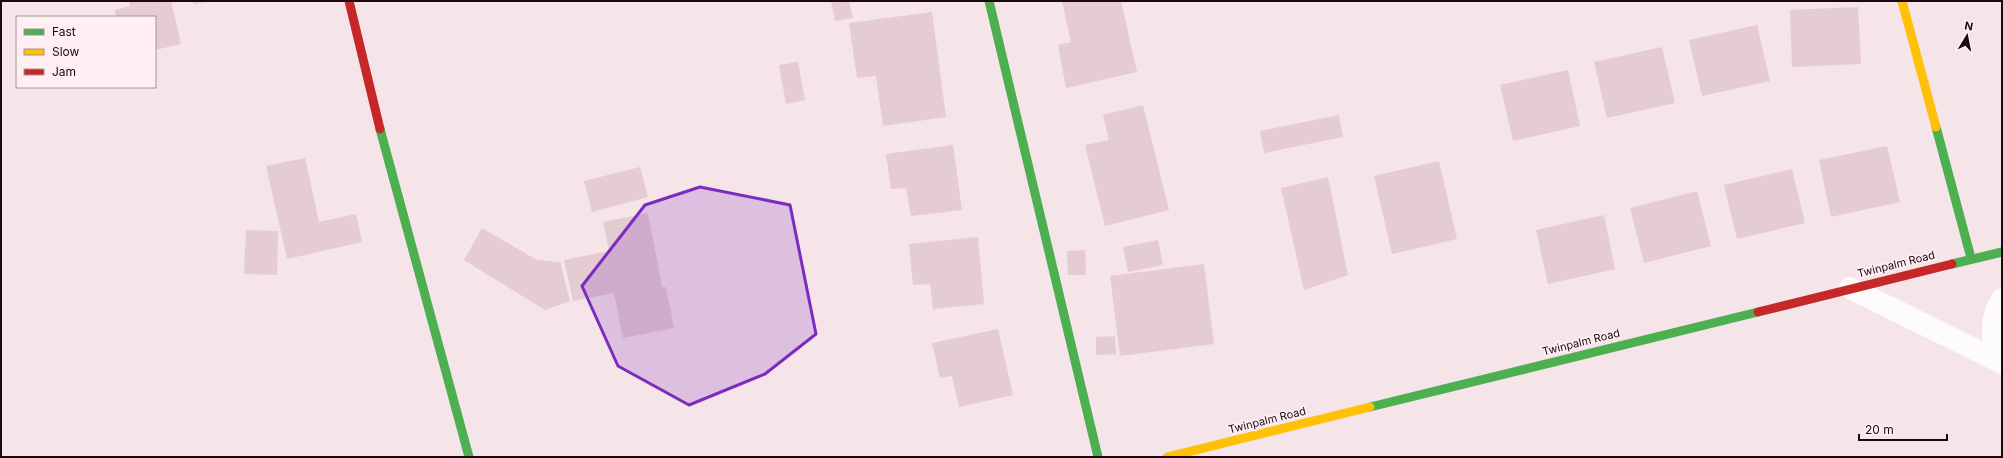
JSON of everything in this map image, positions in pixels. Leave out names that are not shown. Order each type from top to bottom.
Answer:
[{"type":"street","points":[[349,1],[384,143],[469,457]]},
{"type":"street","points":[[989,1],[1098,457]]},
{"type":"street","points":[[1902,1],[1970,258]]},
{"type":"street","name":"Twinpalm Road","points":[[1167,457],[1970,258],[2002,252]]},
{"type":"street","points":[[1850,288],[2002,363]]},
{"type":"street","points":[[2002,299],[1994,315],[1992,332],[1995,348],[2002,363]]},
{"type":"highlighted area","points":[[700,187],[790,205],[816,334],[765,374],[689,405],[618,366],[582,286],[645,205]]},
{"type":"building","points":[[129,1],[171,1],[181,44],[156,50],[156,16],[116,16],[115,10],[130,6]]},
{"type":"building","points":[[193,1],[205,1],[205,2],[194,4]]},
{"type":"building","points":[[831,1],[849,1],[853,18],[835,21]]},
{"type":"building","points":[[1062,1],[1121,1],[1137,72],[1066,88],[1058,45],[1071,42]]},
{"type":"building","points":[[1858,7],[1861,64],[1792,67],[1790,10]]},
{"type":"building","points":[[932,12],[946,117],[883,126],[876,76],[857,78],[849,23]]},
{"type":"building","points":[[1757,25],[1770,81],[1702,96],[1689,40]]},
{"type":"building","points":[[1662,47],[1675,103],[1607,118],[1594,62]]},
{"type":"building","points":[[798,62],[805,100],[786,104],[779,65]]},
{"type":"building","points":[[1568,70],[1580,126],[1513,141],[1500,85]]},
{"type":"building","points":[[1143,105],[1169,210],[1105,226],[1085,145],[1109,140],[1103,115]]},
{"type":"building","points":[[1339,115],[1343,137],[1264,153],[1260,131]]},
{"type":"building","points":[[953,145],[962,210],[911,216],[906,188],[891,189],[886,154]]},
{"type":"building","points":[[1887,146],[1900,202],[1831,217],[1819,160]]},
{"type":"building","points":[[305,158],[319,222],[356,214],[362,242],[287,259],[266,166]]},
{"type":"building","points":[[1439,161],[1457,239],[1392,254],[1374,176]]},
{"type":"building","points":[[640,167],[648,197],[592,212],[584,181]]},
{"type":"building","points":[[1792,169],[1805,223],[1737,239],[1724,185]]},
{"type":"building","points":[[1328,177],[1348,275],[1304,290],[1281,188]]},
{"type":"building","points":[[1697,191],[1711,246],[1644,263],[1630,208]]},
{"type":"building","points":[[648,213],[662,287],[666,287],[674,328],[623,338],[614,293],[573,301],[564,260],[609,251],[603,222]]},
{"type":"building","points":[[1604,215],[1615,269],[1548,284],[1536,230]]},
{"type":"building","points":[[482,228],[537,260],[560,262],[570,301],[545,310],[464,260]]},
{"type":"building","points":[[246,230],[278,231],[277,275],[244,274]]},
{"type":"building","points":[[978,237],[984,304],[933,309],[930,284],[913,285],[909,244]]},
{"type":"building","points":[[1158,240],[1163,265],[1128,272],[1123,247]]},
{"type":"building","points":[[1085,250],[1086,275],[1068,275],[1067,251]]},
{"type":"building","points":[[1204,264],[1214,344],[1120,356],[1110,276]]},
{"type":"building","points":[[998,329],[1013,395],[959,407],[952,376],[940,378],[932,343]]},
{"type":"building","points":[[1115,336],[1116,354],[1096,355],[1096,337]]},
{"type":"traffic: fast","points":[[989,1],[1098,457]]},
{"type":"traffic: fast","points":[[1936,127],[1971,258]]},
{"type":"traffic: fast","points":[[380,129],[469,457]]},
{"type":"traffic: fast","points":[[1952,264],[2002,252]]},
{"type":"traffic: fast","points":[[1370,407],[1758,312]]},
{"type":"traffic: slow","points":[[1902,1],[1936,127]]},
{"type":"traffic: slow","points":[[1167,457],[1370,407]]},
{"type":"traffic: jam","points":[[349,1],[380,129]]},
{"type":"traffic: jam","points":[[1758,312],[1952,264]]}]
